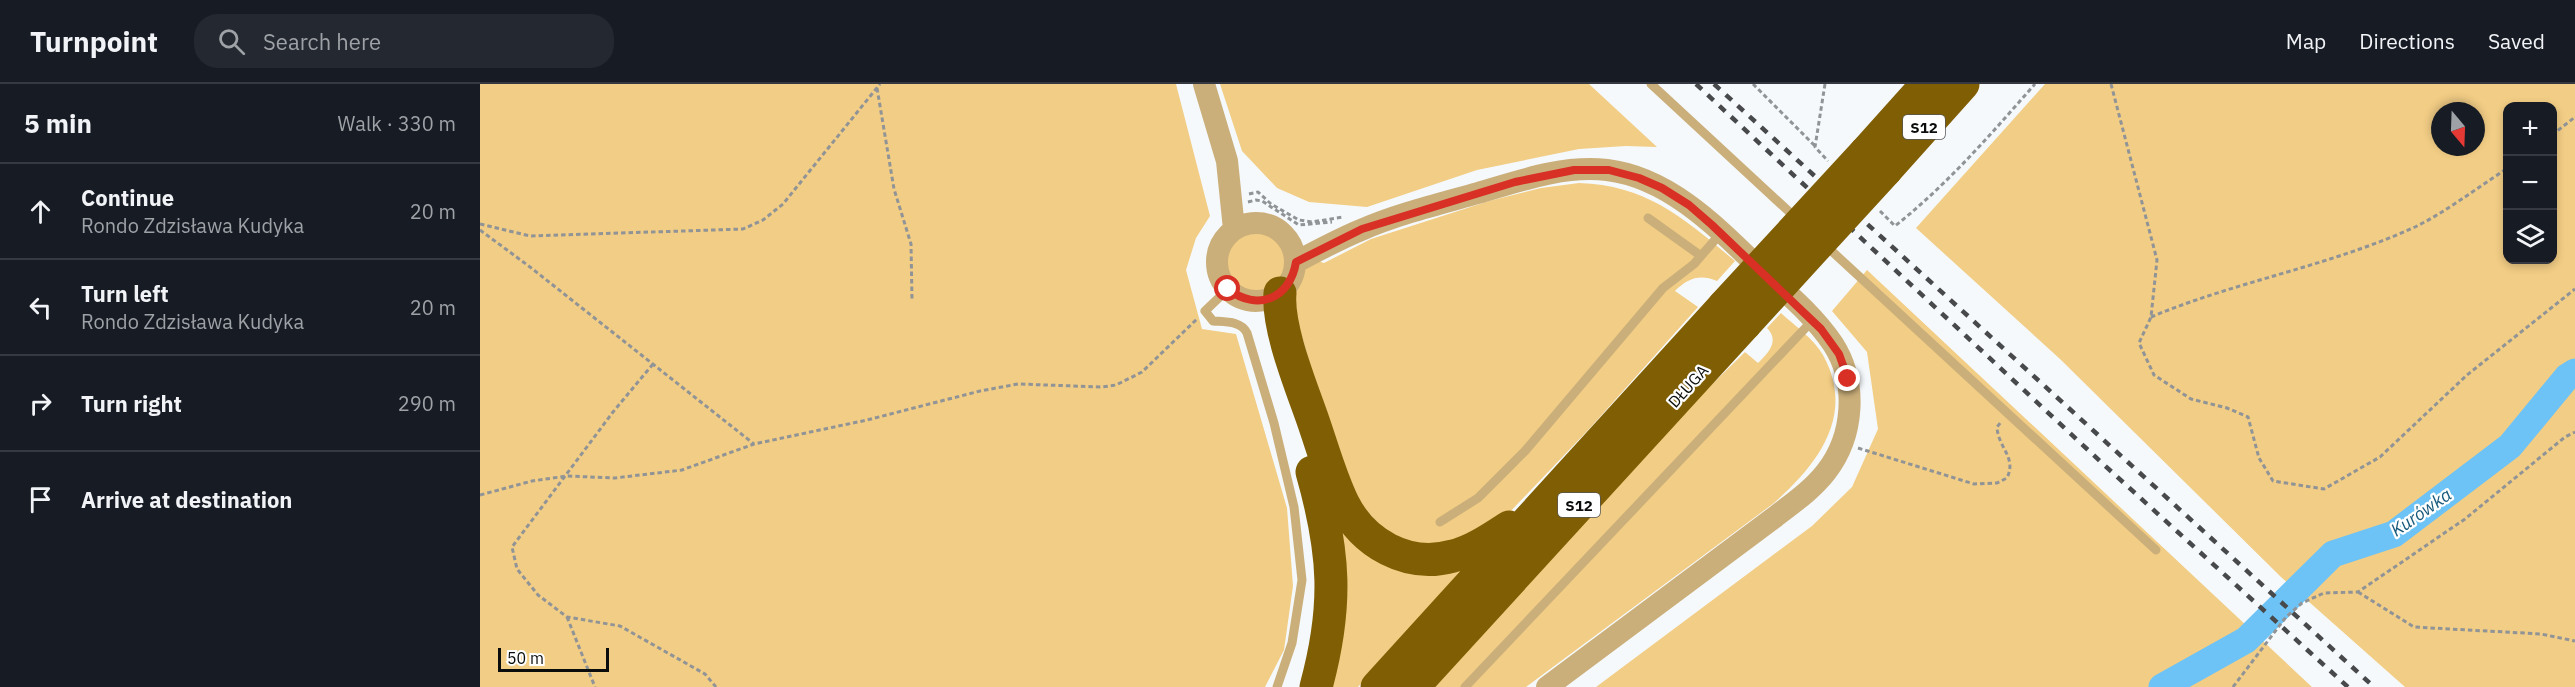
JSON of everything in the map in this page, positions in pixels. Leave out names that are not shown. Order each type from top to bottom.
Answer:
[{"type":"highway","name":"DŁUGA","points":[[1876,161],[1928,84]]},
{"type":"highway","name":"DŁUGA","points":[[1413,687],[1735,315],[1876,161],[1963,84]]},
{"type":"highway","points":[[1254,294],[1281,314],[1293,360],[1334,481],[1343,503],[1366,535],[1396,553],[1420,558],[1448,558],[1480,545],[1543,504]]},
{"type":"highway","points":[[1254,294],[1266,321],[1284,376],[1318,492],[1329,540],[1332,562],[1331,612],[1329,634],[1316,687]]},
{"type":"highway","name":"DŁUGA","points":[[1543,504],[1735,315]]},
{"type":"highway","name":"S12","points":[[1377,687],[1543,504]]},
{"type":"street","points":[[1204,84],[1227,161],[1246,210],[1279,230],[1301,233],[1362,229]]},
{"type":"street","points":[[1296,262],[1362,229],[1515,182],[1557,172],[1598,169],[1628,175],[1662,188],[1689,205],[1813,320],[1833,345],[1848,379],[1850,405],[1842,443],[1826,471],[1807,491],[1547,687]]},
{"type":"street","points":[[1246,210],[1218,253],[1219,272],[1254,294],[1291,280],[1296,262],[1294,249],[1301,233]]},
{"type":"lane","points":[[1651,84],[1808,229]]},
{"type":"lane","points":[[1648,218],[1701,256]]},
{"type":"lane","points":[[1440,522],[1478,498],[1525,451],[1663,288],[1701,256],[1721,233]]},
{"type":"lane","points":[[1816,237],[2156,550]]},
{"type":"lane","points":[[1254,294],[1205,311],[1213,321],[1237,323],[1244,327],[1247,333],[1274,423],[1294,507],[1302,580],[1292,643],[1277,687]]},
{"type":"lane","points":[[1465,687],[1813,320]]},
{"type":"path","points":[[480,224],[530,236],[743,229],[763,220],[783,204],[880,84]]},
{"type":"path","points":[[1753,84],[1815,147]]},
{"type":"path","points":[[1895,226],[1963,165],[2035,84]]},
{"type":"path","points":[[2111,84],[2157,260],[2151,317],[2139,343],[2154,375],[2191,399],[2227,408],[2248,417],[2259,458],[2273,481],[2324,489],[2380,457],[2467,375],[2575,289]]},
{"type":"path","points":[[877,88],[894,189],[911,243],[912,300]]},
{"type":"path","points":[[2557,132],[2575,117]]},
{"type":"path","points":[[2151,317],[2192,300],[2301,270],[2416,226],[2503,171]]},
{"type":"path","points":[[1246,210],[1256,200],[1262,201],[1292,222],[1301,233]]},
{"type":"path","points":[[480,230],[754,444]]},
{"type":"path","points":[[480,495],[532,481],[567,476],[615,478],[681,470],[754,444],[1018,384],[1102,387],[1116,385],[1142,372],[1205,311]]},
{"type":"path","points":[[653,364],[613,412],[512,547],[517,569],[538,595],[567,617],[620,626],[705,674],[716,687]]},
{"type":"path","points":[[1842,443],[1974,484],[1997,483],[2007,478],[2012,469],[2010,459],[1997,436],[1997,427],[2008,414]]},
{"type":"path","points":[[2233,687],[2286,617],[2302,603],[2324,593],[2358,592],[2465,519],[2565,436],[2575,432]]},
{"type":"path","points":[[2358,592],[2414,627],[2541,634],[2575,641]]},
{"type":"path","points":[[567,617],[595,687]]},
{"type":"shaded area","points":[[480,84],[1176,84],[1210,216],[1196,238],[1186,270],[1202,329],[1236,334],[1287,508],[1293,586],[1284,650],[1265,687],[480,687]]},
{"type":"shaded area","points":[[1220,84],[1589,84],[1657,147],[1579,149],[1477,170],[1367,207],[1309,202],[1277,188],[1242,151]]},
{"type":"shaded area","points":[[2045,84],[2575,84],[2575,687],[2405,687],[2281,577],[2060,359],[1916,228]]},
{"type":"shaded area","points":[[1579,183],[1603,185],[1645,197],[1682,218],[1735,261],[1717,281],[1705,278],[1694,279],[1675,291],[1698,307],[1590,428],[1508,514],[1462,544],[1398,544],[1345,488],[1289,291],[1302,267],[1315,260],[1324,263],[1371,239],[1489,201],[1541,188]]},
{"type":"shaded area","points":[[1250,230],[1262,230],[1278,239],[1285,249],[1287,261],[1285,273],[1278,283],[1262,292],[1250,292],[1239,287],[1230,278],[1225,267],[1225,255],[1230,244],[1239,235]]},
{"type":"shaded area","points":[[1867,270],[2312,687],[1596,687],[1812,526],[1852,487],[1878,429],[1867,352],[1832,311]]},
{"type":"shaded area","points":[[1781,313],[1819,349],[1832,377],[1835,398],[1834,418],[1818,455],[1805,472],[1774,503],[1526,687],[1433,687],[1689,407],[1745,352],[1758,363],[1762,359],[1773,342],[1767,328]]},
{"type":"shaded area","points":[[1334,503],[1461,570],[1460,574],[1358,687],[1325,687],[1339,583]]},
{"type":"waterway","name":"Kurówka","points":[[2162,687],[2246,640],[2333,554],[2394,534],[2510,446],[2567,377],[2575,372]]},
{"type":"railway","points":[[1696,84],[2102,463],[2348,687]]},
{"type":"railway","points":[[1714,84],[2374,687]]},
{"type":"route","points":[[1228,289],[1245,299],[1254,301],[1268,299],[1286,287],[1295,271],[1296,262],[1362,229],[1515,182],[1557,172],[1609,170],[1639,178],[1662,188],[1689,205],[1712,225],[1744,253],[1821,329],[1839,354],[1848,379]]}]
